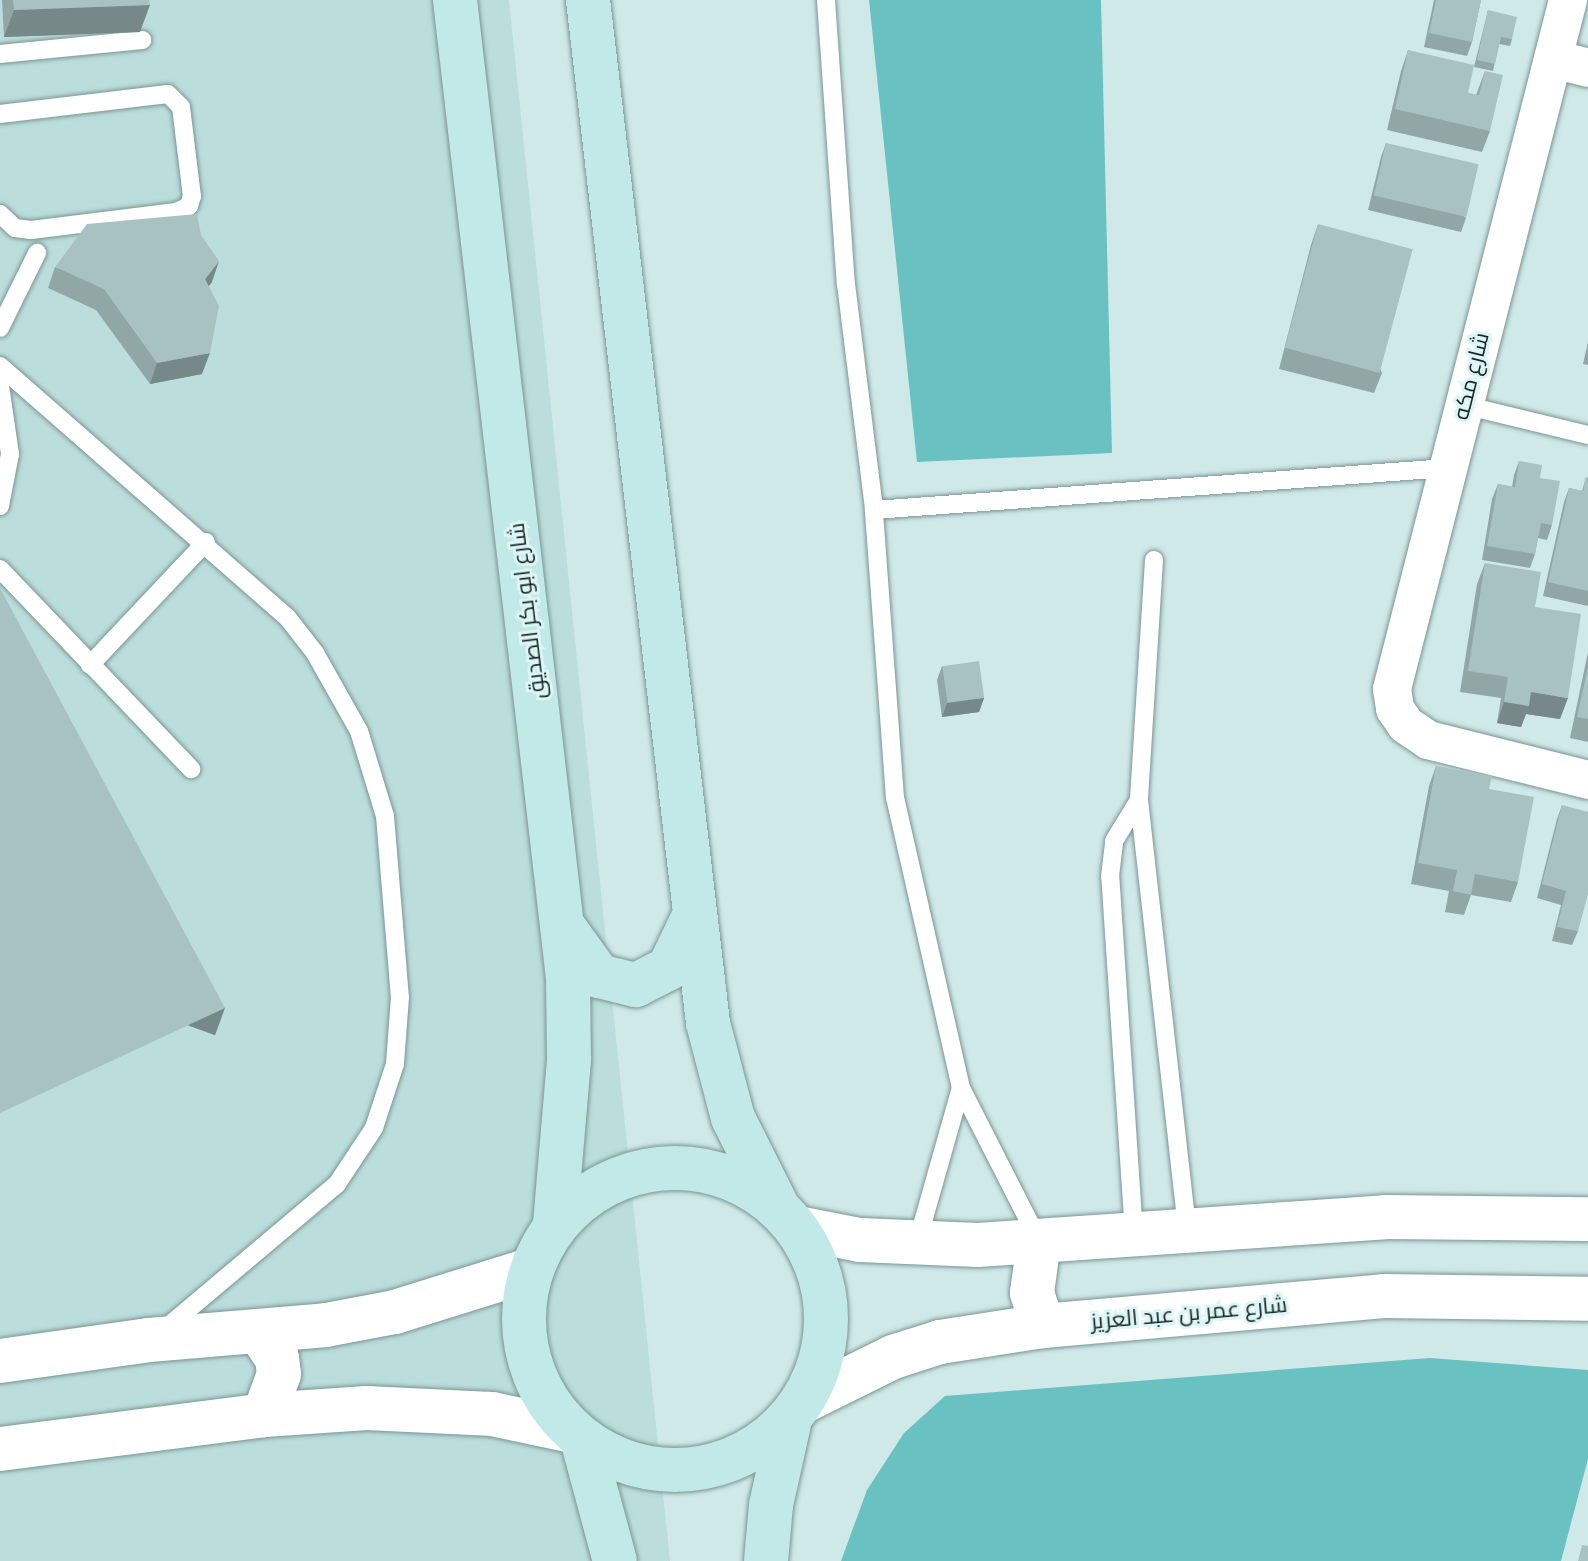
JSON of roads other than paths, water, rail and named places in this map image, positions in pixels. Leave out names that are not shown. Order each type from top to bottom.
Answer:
[{"type":"main road","name":"شارع ابو بكر الصديق","points":[[455,0],[568,978],[569,1060],[555,1224]]},
{"type":"main road","points":[[588,0],[693,918],[718,1071],[752,1162],[787,1216],[824,1284],[826,1345],[797,1410],[771,1505],[766,1561]]},
{"type":"main road","points":[[560,921],[599,976],[636,985],[669,968],[693,918]]},
{"type":"main road","points":[[615,1561],[577,1435],[537,1384],[523,1328],[530,1270],[555,1224],[602,1184],[661,1167],[722,1174],[787,1216]]},
{"type":"main road","points":[[577,1435],[622,1461],[667,1470],[713,1466],[741,1454],[797,1410]]},
{"type":"street","name":"شارع مكه","points":[[1568,0],[1570,64],[1464,405],[1392,689],[1395,709],[1406,725],[1428,740],[1588,780]]},
{"type":"street","points":[[787,1216],[917,1245],[1039,1241],[1385,1217],[1588,1219]]},
{"type":"street","points":[[1039,1241],[1032,1293],[1043,1326]]},
{"type":"street","points":[[0,1361],[149,1340],[260,1333],[395,1312],[530,1270]]},
{"type":"street","name":"شارع عمر بن عبد العزيز","points":[[797,1410],[859,1372],[940,1342],[1043,1326],[1384,1296],[1588,1299]]},
{"type":"street","points":[[260,1333],[277,1358],[279,1374],[264,1415]]},
{"type":"street","points":[[0,1449],[264,1415],[409,1407],[492,1414],[577,1435]]},
{"type":"lane","points":[[826,0],[846,284],[874,510],[895,798],[961,1088],[1039,1241]]},
{"type":"lane","points":[[0,54],[142,40]]},
{"type":"lane","points":[[0,114],[168,94],[181,107],[192,196],[189,206],[176,212],[31,230],[15,228],[0,214]]},
{"type":"lane","points":[[0,328],[37,253]]},
{"type":"lane","points":[[0,366],[206,542],[287,617],[315,653],[359,731],[385,816],[398,936],[399,1031],[387,1097],[357,1157],[337,1184],[273,1242],[149,1340]]},
{"type":"lane","points":[[0,386],[10,454],[0,506]]},
{"type":"lane","points":[[1464,405],[1588,435]]},
{"type":"lane","points":[[874,510],[1447,468]]},
{"type":"lane","points":[[90,665],[206,542]]},
{"type":"lane","points":[[1154,560],[1139,800],[1187,1229]]},
{"type":"lane","points":[[0,569],[191,769]]},
{"type":"lane","points":[[1134,1234],[1110,876],[1114,841],[1139,800]]},
{"type":"lane","points":[[917,1245],[961,1088]]}]
